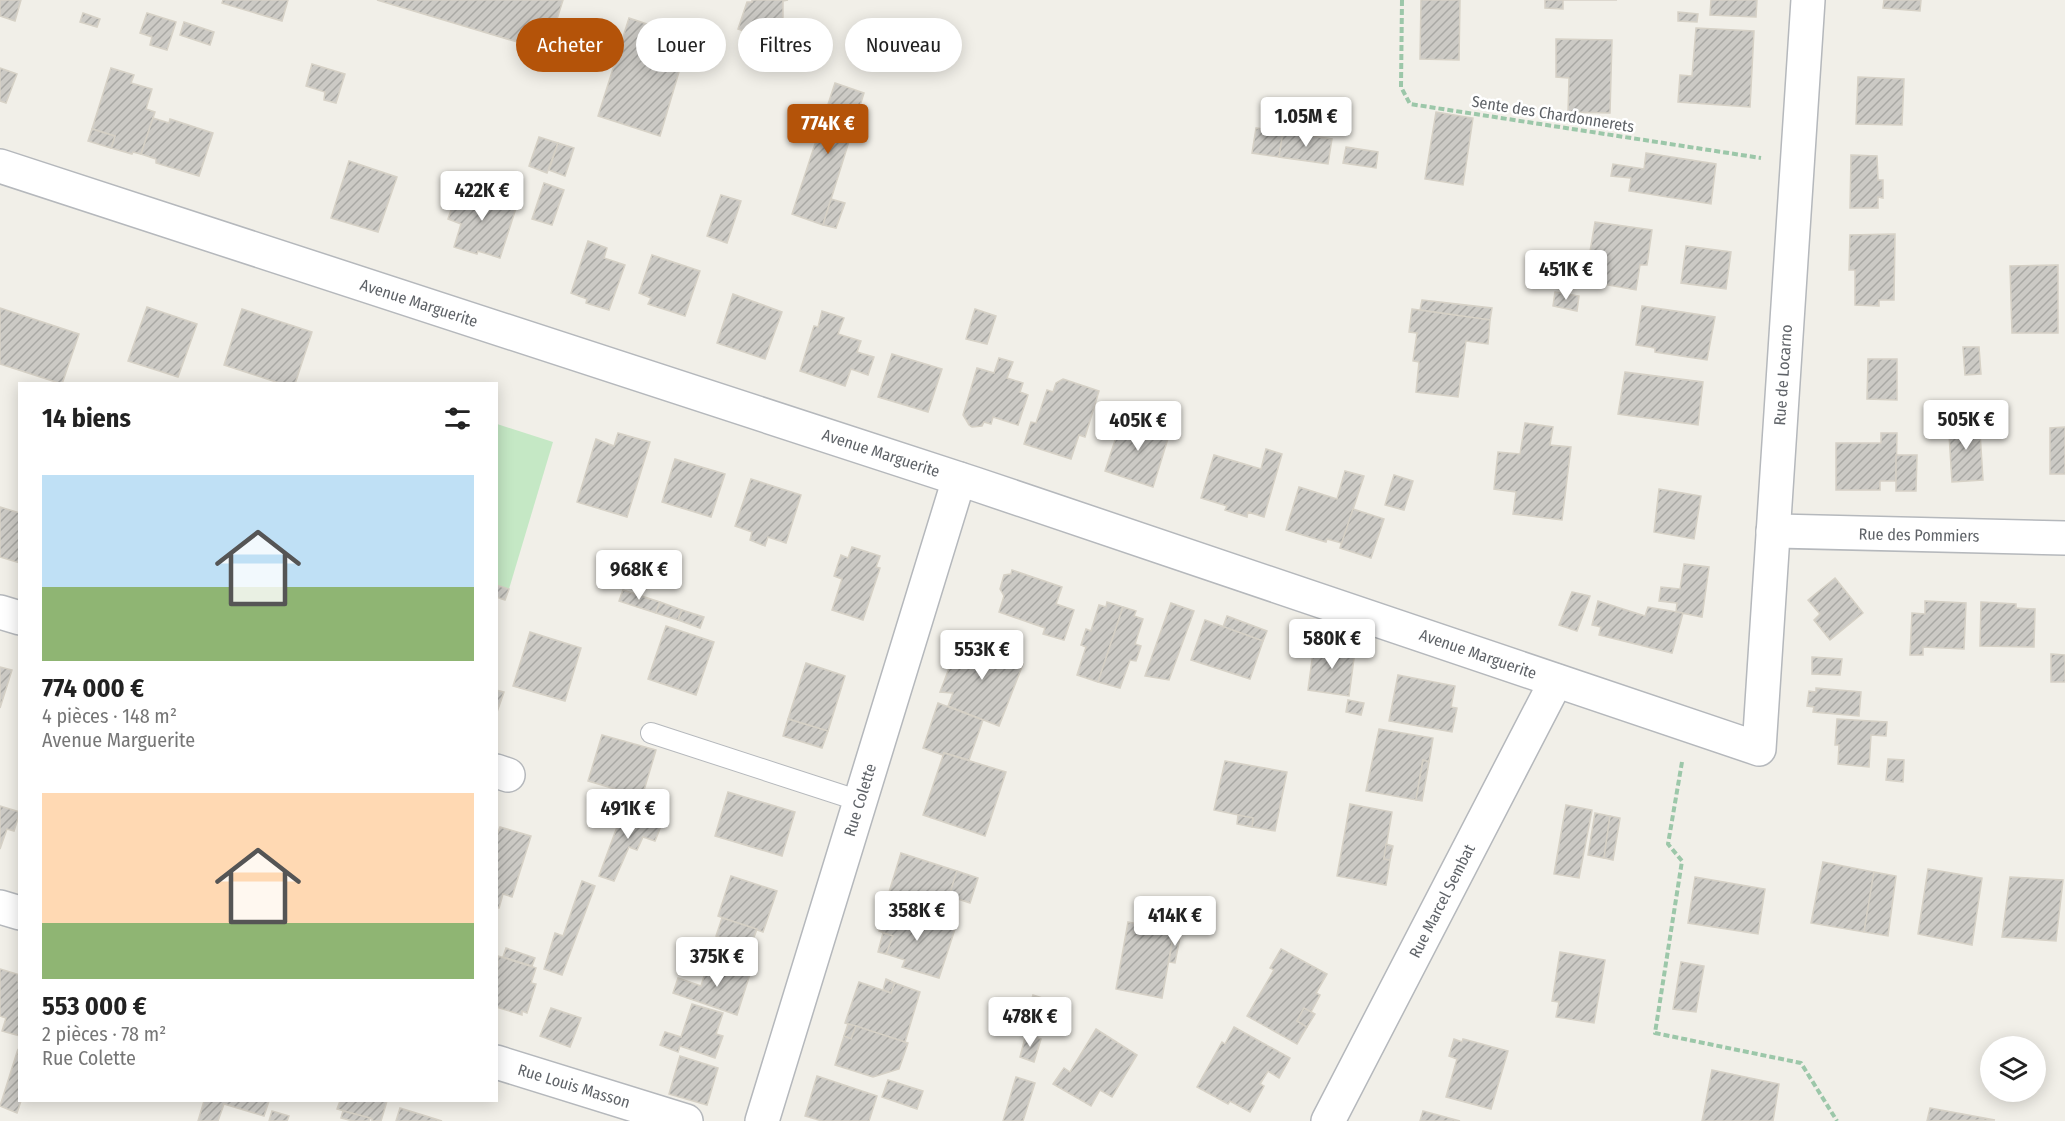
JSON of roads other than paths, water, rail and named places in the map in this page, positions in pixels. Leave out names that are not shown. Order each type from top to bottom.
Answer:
[{"type":"street","name":"Rue de Locarno","points":[[1759,749],[1808,0]]},
{"type":"street","name":"Avenue Marguerite","points":[[0,166],[959,479],[1759,749]]},
{"type":"street","name":"Rue Colette","points":[[762,1121],[959,479]]},
{"type":"street","name":"Rue des Pommiers","points":[[1773,531],[2065,538]]},
{"type":"street","points":[[0,612],[18,617]]},
{"type":"street","name":"Rue Marcel Sembat","points":[[1328,1121],[1556,681]]},
{"type":"street","points":[[0,907],[18,912]]},
{"type":"street","name":"Rue Louis Masson","points":[[498,1063],[686,1121]]},
{"type":"lane","points":[[651,734],[860,801]]}]
